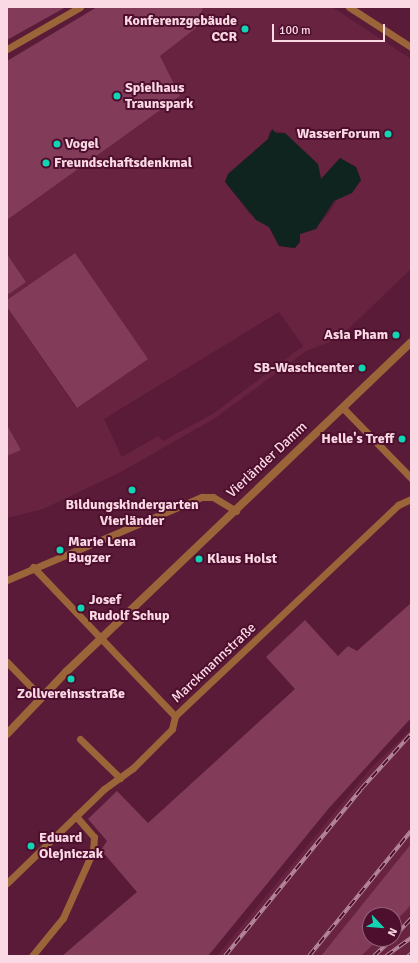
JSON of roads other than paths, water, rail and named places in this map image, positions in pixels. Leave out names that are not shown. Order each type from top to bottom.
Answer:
[{"type":"street","points":[[7,49],[80,7]]},
{"type":"street","points":[[349,7],[411,47]]},
{"type":"street","name":"Vierländer Damm","points":[[7,580],[33,567],[202,497],[213,497],[236,511],[411,342]]},
{"type":"street","points":[[343,408],[411,478]]},
{"type":"street","name":"Marckmannstraße","points":[[7,883],[76,816],[120,778],[172,729],[175,716],[398,505],[411,498]]},
{"type":"street","points":[[7,734],[41,697],[236,511]]},
{"type":"street","points":[[33,567],[175,716]]},
{"type":"street","points":[[7,662],[41,697]]},
{"type":"street","points":[[80,739],[120,778]]},
{"type":"street","points":[[32,956],[63,918],[93,852],[94,837],[76,816]]},
{"type":"tram line","points":[[405,956],[411,951]]},
{"type":"railway","points":[[225,956],[361,789],[411,734]]},
{"type":"railway","points":[[309,956],[411,831]]},
{"type":"railway","points":[[402,929],[411,919]]},
{"type":"railway","points":[[386,956],[411,938]]},
{"type":"railway","points":[[374,956],[384,947]]},
{"type":"place","name":"Konferenzgebäude CCR","points":[[245,29]]},
{"type":"place","name":"Spielhaus Traunspark","points":[[117,96]]},
{"type":"place","name":"WasserForum","points":[[388,134]]},
{"type":"place","name":"Vogel","points":[[57,144]]},
{"type":"place","name":"Freundschaftsdenkmal","points":[[46,163]]},
{"type":"place","name":"Asia Pham","points":[[396,335]]},
{"type":"place","name":"SB-Waschcenter","points":[[362,368]]},
{"type":"place","name":"Helle's Treff","points":[[402,439]]},
{"type":"place","name":"Bildungskindergarten Vierländer","points":[[132,490]]},
{"type":"place","name":"Marie Lena Bugzer","points":[[60,550]]},
{"type":"place","name":"Klaus Holst","points":[[199,559]]},
{"type":"place","name":"Josef Rudolf Schup","points":[[81,608]]},
{"type":"place","name":"Zollvereinsstraße","points":[[71,679]]},
{"type":"place","name":"Eduard Olejniczak","points":[[31,846]]}]
